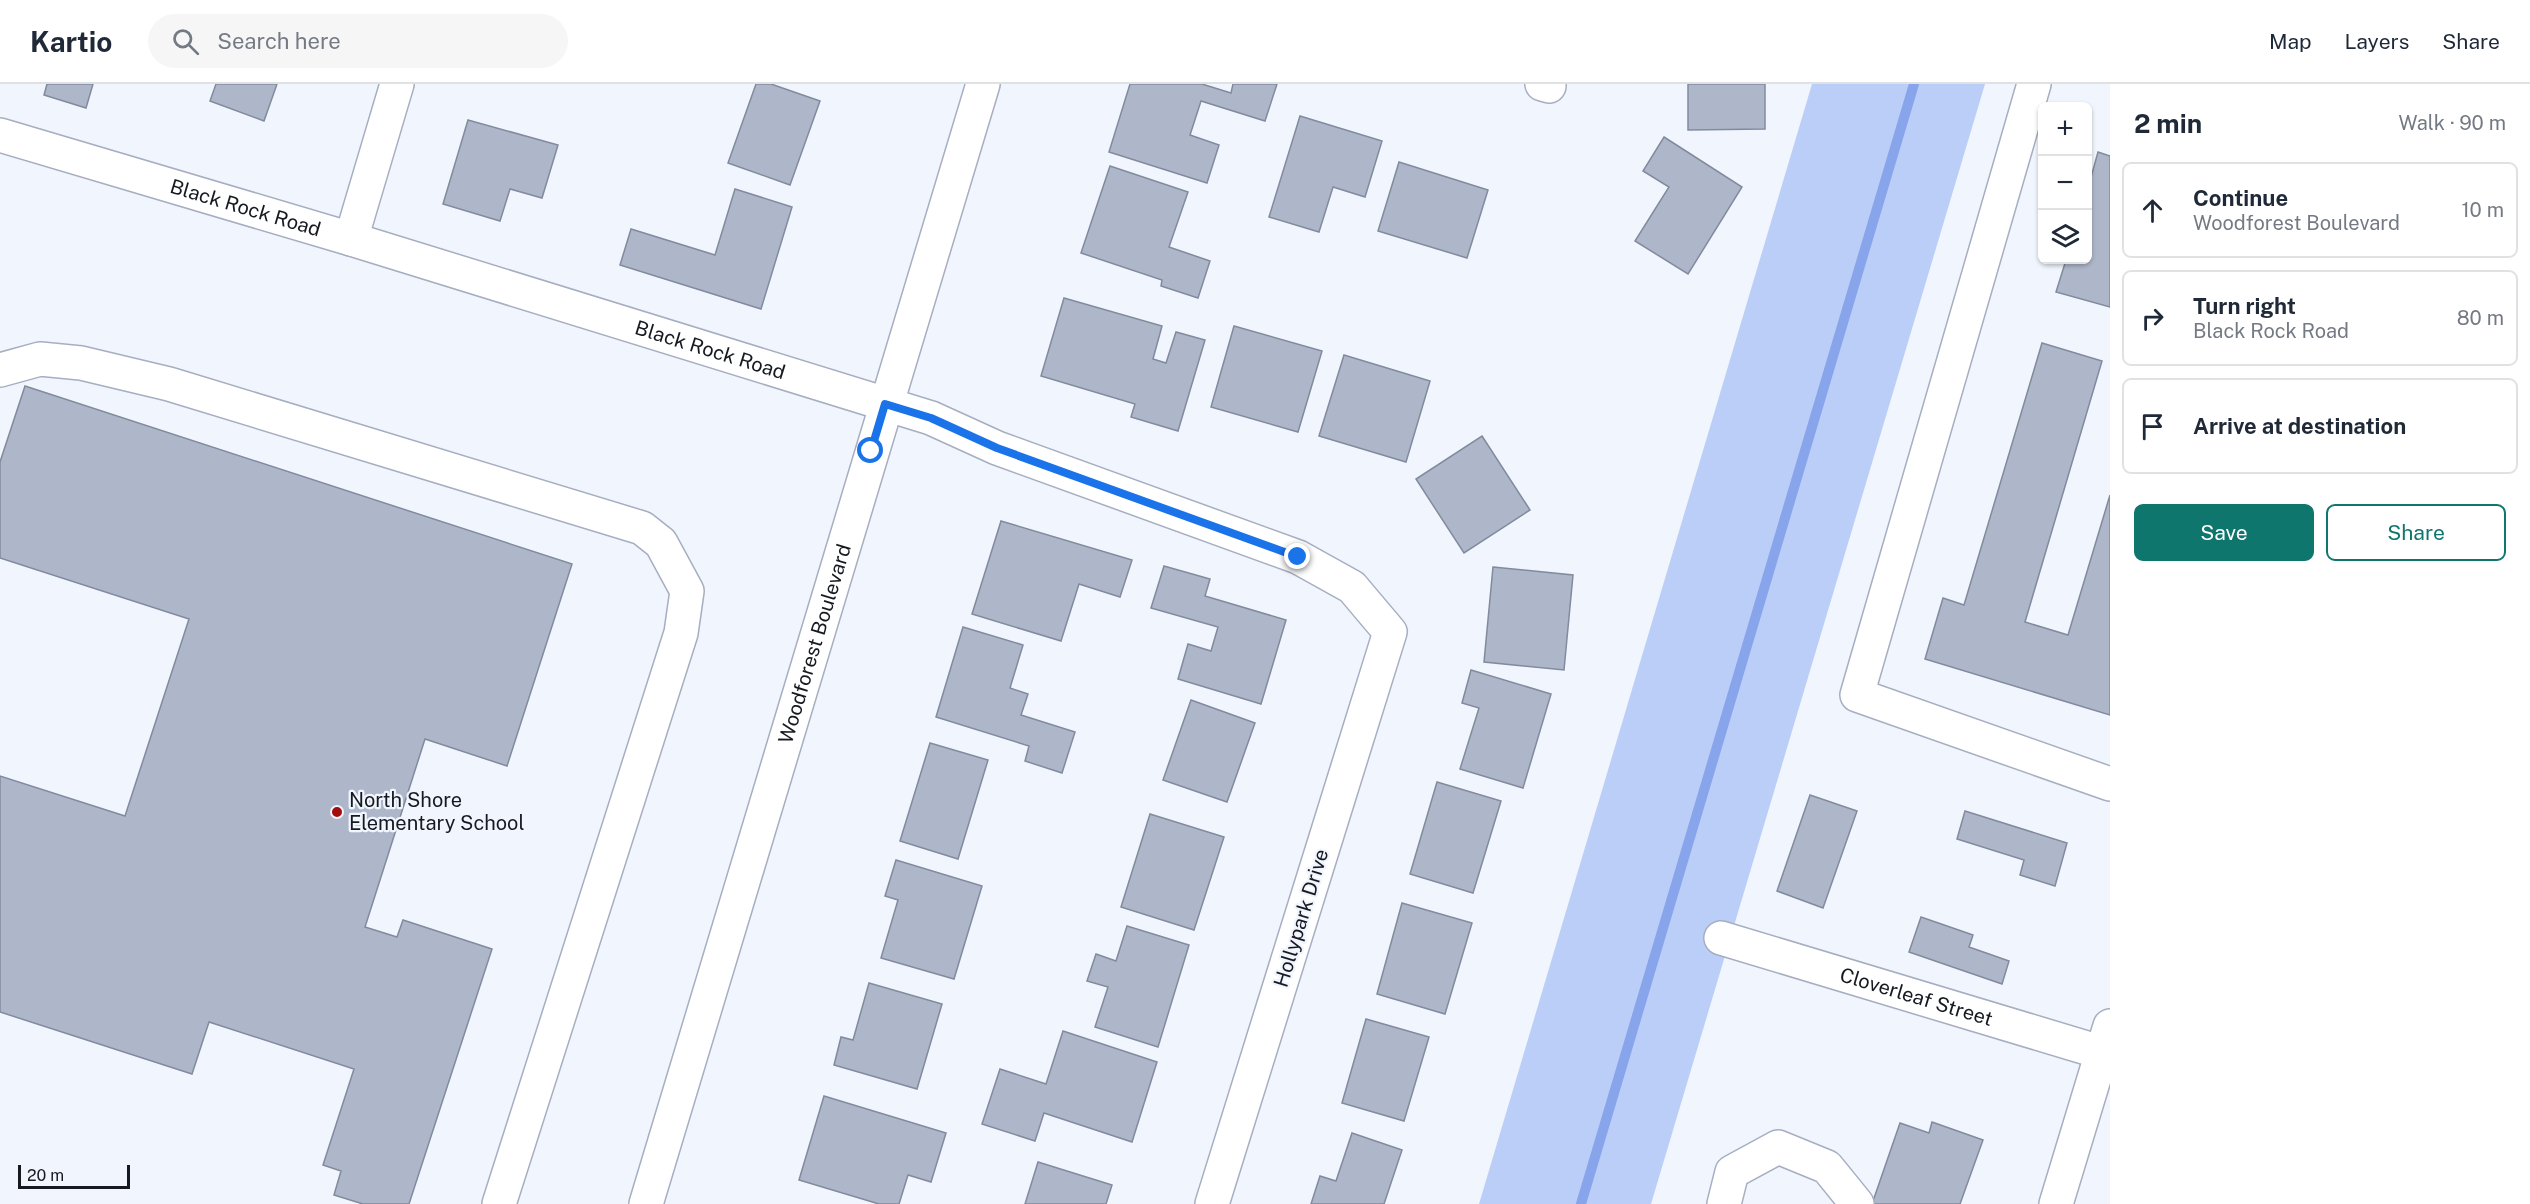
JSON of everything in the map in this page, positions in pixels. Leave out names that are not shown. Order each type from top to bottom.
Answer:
[{"type":"street","points":[[351,239],[397,84]]},
{"type":"street","name":"Woodforest Boulevard","points":[[646,1204],[982,84]]},
{"type":"street","points":[[2034,84],[1857,695],[2110,784]]},
{"type":"street","name":"Black Rock Road","points":[[0,135],[351,239],[931,418],[997,448],[1298,557],[1352,587],[1390,632]]},
{"type":"street","points":[[0,369],[40,359],[81,363],[169,384],[642,528],[661,543],[687,591],[681,633],[499,1204]]},
{"type":"street","name":"Hollypark Drive","points":[[1212,1204],[1390,632]]},
{"type":"street","name":"Cloverleaf Street","points":[[1721,938],[2107,1045]]},
{"type":"street","points":[[2056,1204],[2107,1045]]},
{"type":"street","points":[[1724,1204],[1732,1172],[1778,1148],[1827,1167],[1857,1204]]},
{"type":"shaded area","points":[[1812,84],[1985,84],[1651,1204],[1479,1204]]},
{"type":"building","points":[[47,84],[93,84],[86,108],[44,95]]},
{"type":"building","points":[[216,84],[277,84],[264,121],[210,101]]},
{"type":"building","points":[[756,84],[771,84],[820,101],[790,185],[728,163]]},
{"type":"building","points":[[1130,84],[1202,84],[1231,93],[1233,84],[1277,84],[1265,121],[1201,101],[1190,135],[1219,145],[1207,183],[1109,152]]},
{"type":"building","points":[[1688,84],[1765,84],[1765,129],[1688,130]]},
{"type":"building","points":[[1300,116],[1382,141],[1365,197],[1333,187],[1319,232],[1269,217]]},
{"type":"building","points":[[468,120],[558,145],[542,198],[510,189],[500,221],[443,204]]},
{"type":"building","points":[[1664,137],[1742,187],[1688,274],[1635,241],[1669,187],[1643,171]]},
{"type":"building","points":[[2098,152],[2110,156],[2110,307],[2056,292],[2065,264],[2092,264],[2092,174]]},
{"type":"building","points":[[1399,162],[1488,190],[1467,258],[1378,231]]},
{"type":"building","points":[[1110,166],[1188,192],[1169,247],[1210,261],[1198,298],[1161,286],[1162,280],[1081,253]]},
{"type":"building","points":[[735,189],[792,207],[761,309],[620,265],[631,229],[715,255]]},
{"type":"building","points":[[1064,298],[1162,326],[1153,359],[1166,363],[1176,332],[1205,340],[1178,431],[1131,417],[1135,404],[1041,376]]},
{"type":"building","points":[[1234,326],[1322,351],[1298,432],[1211,407]]},
{"type":"building","points":[[2042,343],[2102,361],[2025,622],[2068,635],[2110,495],[2110,715],[1925,659],[1943,598],[1964,605]]},
{"type":"building","points":[[1344,355],[1430,381],[1406,462],[1319,436]]},
{"type":"building","points":[[25,386],[572,564],[507,766],[425,739],[365,927],[397,937],[403,920],[492,949],[409,1204],[363,1204],[334,1195],[341,1171],[323,1165],[354,1069],[209,1022],[192,1074],[0,1012],[0,776],[125,816],[189,619],[0,558],[0,462]]},
{"type":"building","points":[[1482,436],[1530,510],[1464,553],[1416,479]]},
{"type":"building","points":[[1001,521],[1132,560],[1120,597],[1079,584],[1061,641],[972,614]]},
{"type":"building","points":[[1164,566],[1210,579],[1205,596],[1286,620],[1261,704],[1178,679],[1188,644],[1211,651],[1218,627],[1151,608]]},
{"type":"building","points":[[1493,567],[1573,575],[1564,670],[1484,662]]},
{"type":"building","points":[[963,627],[1023,645],[1010,688],[1028,694],[1021,715],[1075,732],[1062,773],[1025,761],[1029,746],[936,717]]},
{"type":"building","points":[[1471,670],[1551,694],[1523,788],[1460,769],[1479,708],[1462,703]]},
{"type":"building","points":[[1191,700],[1255,723],[1227,802],[1163,780]]},
{"type":"building","points":[[930,743],[988,760],[958,859],[900,841]]},
{"type":"building","points":[[1437,782],[1501,801],[1473,893],[1410,874]]},
{"type":"building","points":[[1810,795],[1857,811],[1823,908],[1777,891]]},
{"type":"building","points":[[1965,811],[2067,843],[2055,886],[2020,875],[2024,860],[1957,839]]},
{"type":"building","points":[[1150,814],[1224,837],[1194,930],[1121,907]]},
{"type":"building","points":[[896,860],[982,886],[954,979],[881,958],[898,900],[885,896]]},
{"type":"building","points":[[1402,903],[1472,923],[1445,1014],[1377,994]]},
{"type":"building","points":[[1921,917],[1973,935],[1969,947],[2009,961],[2002,984],[1909,952]]},
{"type":"building","points":[[1127,926],[1189,945],[1158,1047],[1095,1027],[1108,987],[1087,981],[1096,954],[1116,961]]},
{"type":"building","points":[[869,983],[942,1004],[917,1089],[834,1065],[841,1037],[853,1040]]},
{"type":"building","points":[[1366,1019],[1429,1037],[1404,1121],[1342,1103]]},
{"type":"building","points":[[1063,1031],[1157,1062],[1132,1142],[1044,1113],[1035,1141],[982,1124],[1000,1069],[1046,1084]]},
{"type":"building","points":[[824,1096],[946,1133],[931,1182],[908,1175],[899,1204],[879,1204],[799,1180]]},
{"type":"building","points":[[1932,1122],[1983,1140],[1960,1204],[1872,1204],[1900,1123],[1929,1133]]},
{"type":"building","points":[[1352,1133],[1402,1150],[1384,1204],[1311,1204],[1320,1176],[1336,1181]]},
{"type":"building","points":[[1038,1162],[1112,1185],[1106,1204],[1025,1204]]},
{"type":"waterway","points":[[1581,1204],[1914,84]]},
{"type":"place","name":"North Shore Elementary School","points":[[337,812]]},
{"type":"route","points":[[871,451],[885,404],[931,418],[997,448],[1298,557]]}]
